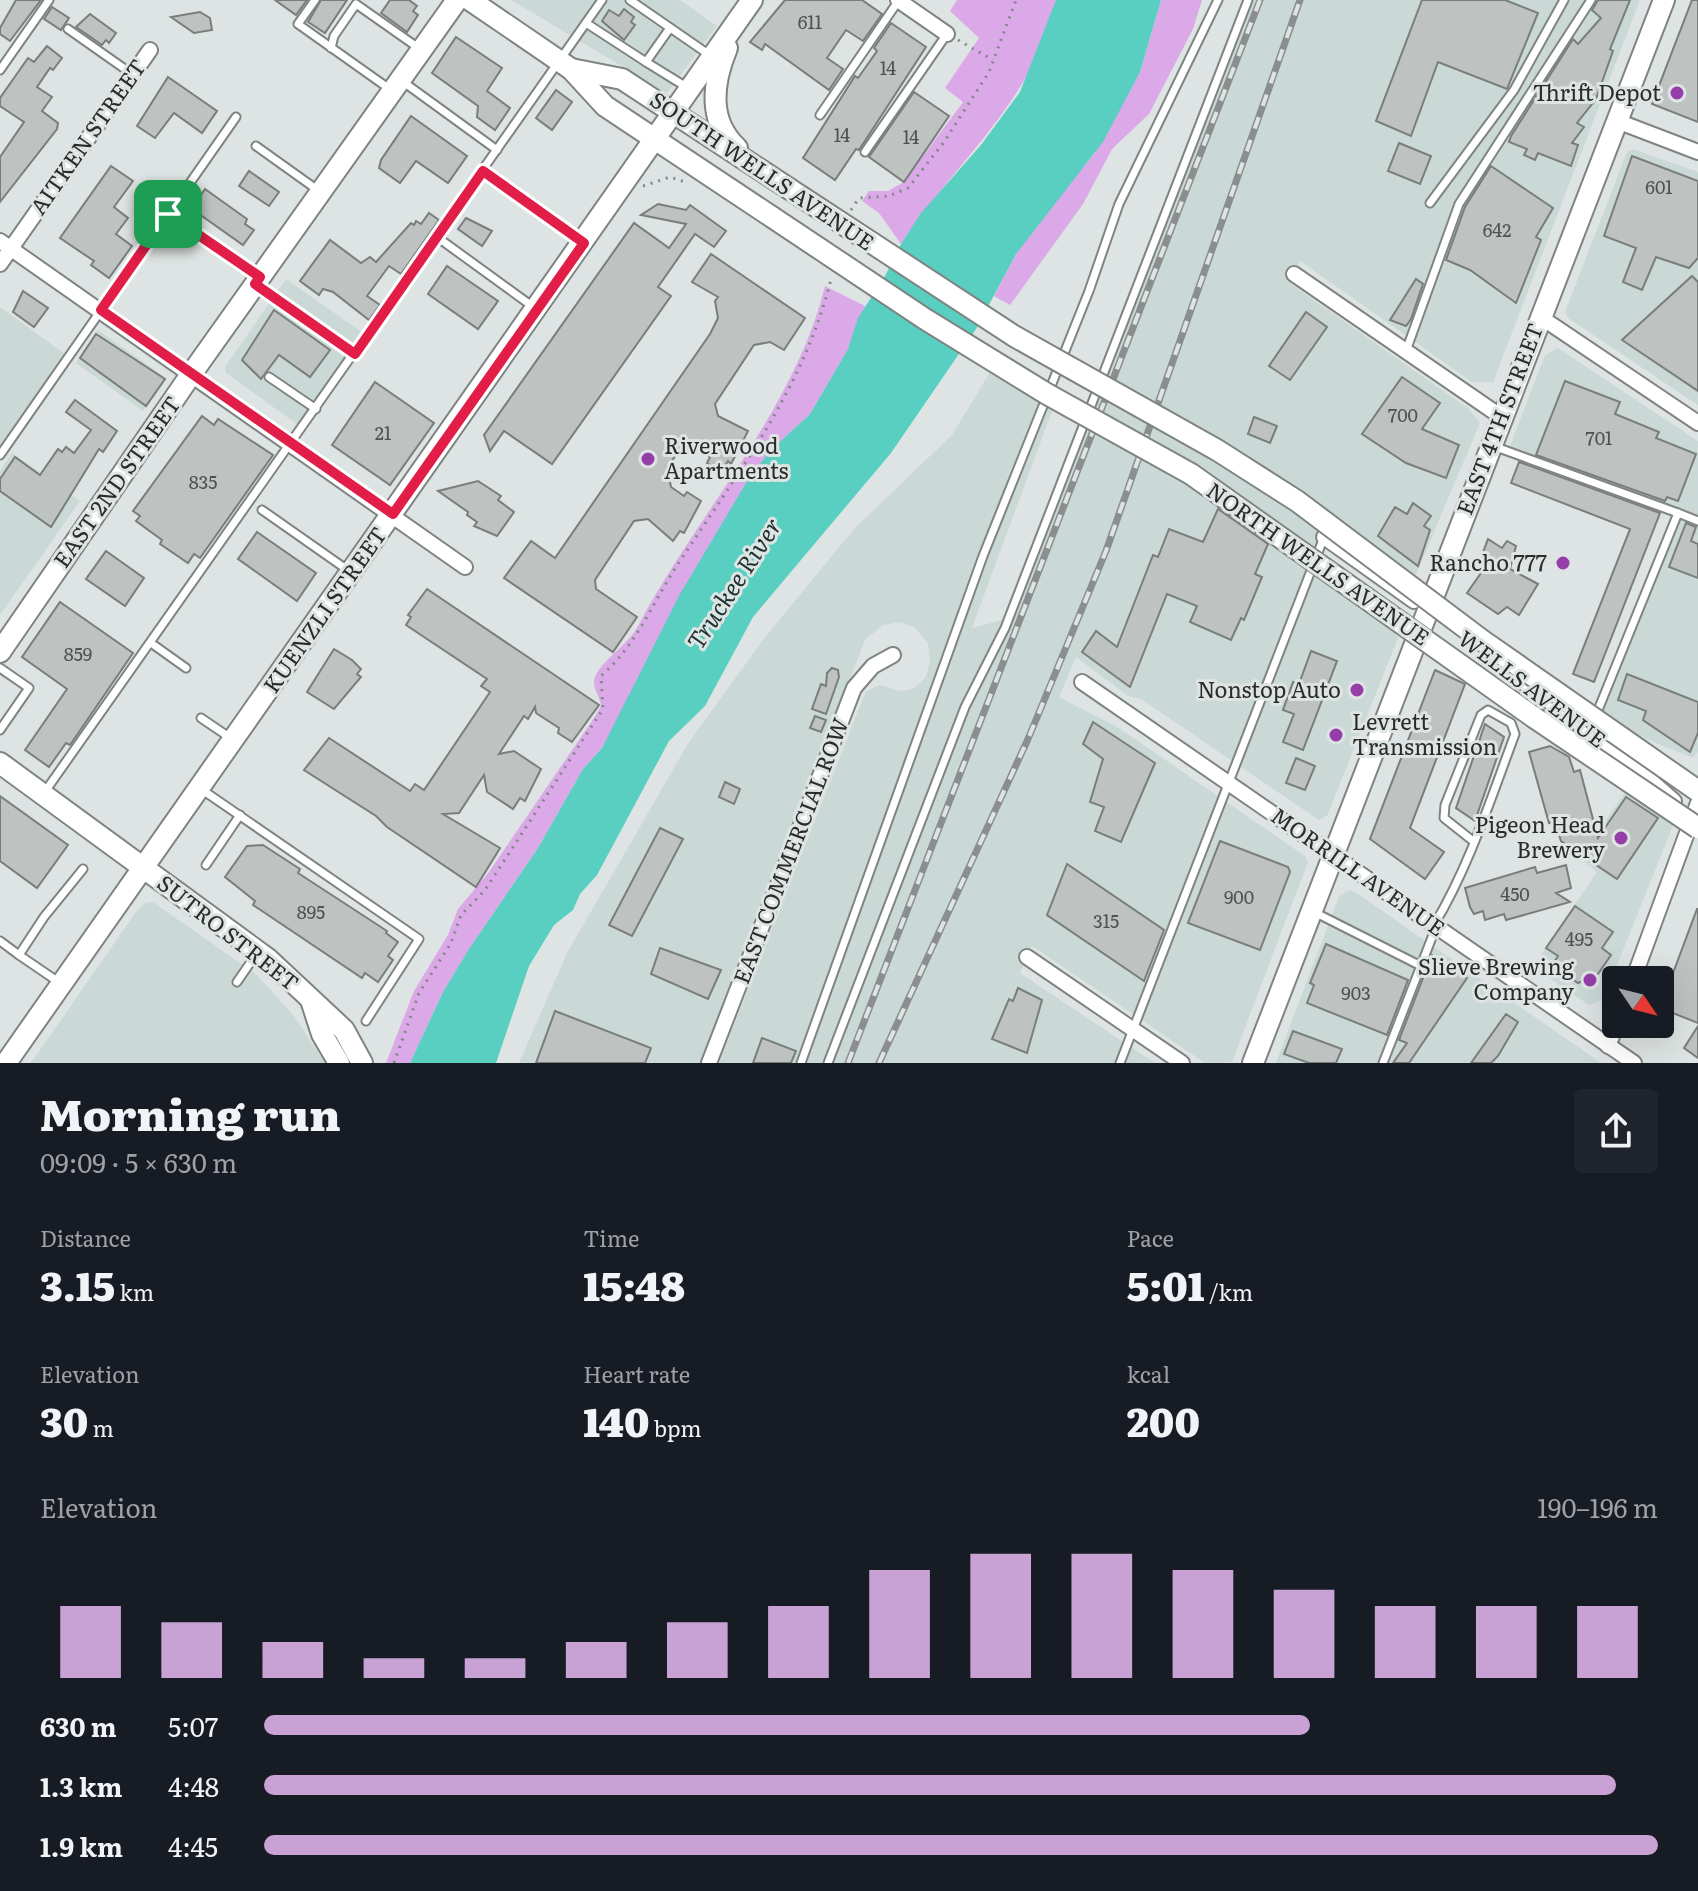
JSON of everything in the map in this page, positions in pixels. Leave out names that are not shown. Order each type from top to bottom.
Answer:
[{"type":"main road","name":"EAST 2ND STREET","points":[[0,652],[192,373],[457,0]]},
{"type":"main road","name":"SOUTH WELLS AVENUE","points":[[470,0],[566,65],[605,106],[925,319]]},
{"type":"main road","name":"KUENZLI STREET","points":[[6,1063],[657,140],[752,0]]},
{"type":"main road","name":"EAST 4TH STREET","points":[[1253,1063],[1500,416],[1664,0]]},
{"type":"main road","points":[[739,19],[715,86],[716,110],[732,143],[764,172]]},
{"type":"main road","name":"SOUTH WELLS AVENUE","points":[[566,65],[622,79],[944,292]]},
{"type":"main road","name":"NORTH WELLS AVENUE","points":[[944,292],[1217,450],[1297,501],[1483,641],[1698,788]]},
{"type":"main road","name":"NORTH WELLS AVENUE","points":[[925,319],[1047,394],[1191,474],[1267,525],[1522,709],[1696,816]]},
{"type":"main road","name":"SUTRO STREET","points":[[0,763],[258,951],[344,1030],[362,1063]]},
{"type":"main road","name":"SUTRO STREET","points":[[311,1000],[322,1034],[339,1063]]},
{"type":"street","points":[[898,0],[947,34]]},
{"type":"street","name":"AITKEN STREET","points":[[0,264],[5,244],[150,50]]},
{"type":"street","points":[[1617,121],[1698,152]]},
{"type":"street","points":[[5,244],[465,567]]},
{"type":"street","points":[[1294,274],[1500,416]]},
{"type":"street","points":[[1539,316],[1698,423]]},
{"type":"street","name":"WELLS AVENUE","points":[[1324,537],[1624,757],[1696,816]]},
{"type":"street","name":"EAST COMMERCIAL ROW","points":[[709,1063],[854,688],[862,676],[893,655]]},
{"type":"street","name":"MORRILL AVENUE","points":[[1082,682],[1334,853],[1634,1063]]},
{"type":"street","name":"WELLS AVENUE","points":[[1624,757],[1657,777],[1698,788]]},
{"type":"street","points":[[1638,966],[1696,816]]},
{"type":"street","points":[[1027,957],[1182,1063]]},
{"type":"street","points":[[1608,1046],[1611,1038]]},
{"type":"lane","points":[[0,70],[49,0]]},
{"type":"lane","points":[[315,0],[298,24],[331,48],[497,150]]},
{"type":"lane","points":[[43,795],[497,150],[566,65],[586,23],[602,0]]},
{"type":"lane","points":[[630,0],[713,58]]},
{"type":"lane","points":[[820,115],[898,0]]},
{"type":"lane","points":[[801,1063],[983,556],[1089,291],[1119,204],[1218,0]]},
{"type":"lane","points":[[828,1063],[965,707],[1005,628],[1248,0]]},
{"type":"lane","points":[[1430,203],[1514,90],[1564,0]]},
{"type":"lane","points":[[1406,351],[1459,204],[1591,0]]},
{"type":"lane","points":[[331,48],[338,29],[358,2],[422,50]]},
{"type":"lane","points":[[586,23],[691,90]]},
{"type":"lane","points":[[646,62],[670,28]]},
{"type":"lane","points":[[68,29],[132,74]]},
{"type":"lane","points":[[865,152],[947,34]]},
{"type":"lane","points":[[0,50],[9,56]]},
{"type":"lane","points":[[0,455],[236,117]]},
{"type":"lane","points":[[256,146],[321,192]]},
{"type":"lane","points":[[483,171],[584,243]]},
{"type":"lane","points":[[168,214],[355,354]]},
{"type":"lane","points":[[437,237],[537,309]]},
{"type":"lane","points":[[269,377],[316,409]]},
{"type":"lane","points":[[1490,445],[1698,521]]},
{"type":"lane","points":[[262,510],[351,573]]},
{"type":"lane","points":[[1590,732],[1678,513]]},
{"type":"lane","points":[[1120,1063],[1324,537]]},
{"type":"lane","points":[[151,643],[186,668]]},
{"type":"lane","points":[[0,668],[29,688],[0,730]]},
{"type":"lane","points":[[1383,1063],[1435,926],[1473,841],[1515,734],[1511,723],[1488,710],[1481,715],[1445,805],[1444,818],[1473,841]]},
{"type":"lane","points":[[201,718],[233,740]]},
{"type":"lane","points":[[199,788],[419,939],[366,1021]]},
{"type":"lane","points":[[206,865],[240,815]]},
{"type":"lane","points":[[19,955],[44,917],[83,869]]},
{"type":"lane","points":[[1312,911],[1421,966]]},
{"type":"lane","points":[[0,941],[62,984]]},
{"type":"lane","points":[[237,982],[258,951]]},
{"type":"path","points":[[849,215],[859,198],[889,196],[908,188],[944,142],[993,60],[1016,0]]},
{"type":"path","points":[[947,34],[993,60]]},
{"type":"path","points":[[642,187],[670,177],[688,183]]},
{"type":"path","points":[[394,1063],[419,993],[451,943],[461,915],[485,890],[603,709],[601,676],[630,648],[651,607],[783,403],[824,307],[833,274],[823,270]]},
{"type":"shaded area","points":[[511,0],[680,0],[717,26],[667,93]]},
{"type":"shaded area","points":[[957,0],[1056,0],[1046,36],[1012,99],[901,244],[879,213],[862,201],[869,191],[888,191],[904,182],[963,102],[945,88],[979,38],[950,11]]},
{"type":"shaded area","points":[[1161,0],[1202,0],[1193,29],[1149,114],[1112,149],[1083,204],[1010,305],[994,296],[1016,254],[1095,153],[1140,72]]},
{"type":"shaded area","points":[[1242,0],[1640,0],[1493,382],[1472,382],[1300,261],[1291,284],[1469,409],[1480,423],[1414,579],[1326,518],[1314,546],[1408,613],[1327,816],[1319,820],[1141,699],[1128,696],[1076,657],[1059,697],[1119,728],[1305,856],[1308,862],[1232,1062],[1205,1063],[1032,946],[1020,973],[1155,1063],[719,1063],[866,691],[880,685],[900,691],[913,689],[926,677],[930,660],[928,643],[915,628],[900,622],[883,625],[865,640],[701,1063],[519,1063],[567,953],[689,742],[766,636],[854,529],[952,435],[992,369],[1052,411],[972,628],[1002,620]]},
{"type":"shaded area","points":[[1633,149],[1698,172],[1698,405],[1568,318],[1565,312],[1627,152]]},
{"type":"shaded area","points":[[286,279],[366,335],[301,427],[226,373],[225,367]]},
{"type":"shaded area","points":[[825,286],[865,306],[848,349],[810,414],[771,450],[711,542],[602,748],[583,769],[538,848],[469,949],[443,992],[410,1063],[386,1063],[414,991],[448,935],[458,909],[489,872],[601,706],[594,685],[598,671],[634,633],[661,585],[768,419],[811,331]]},
{"type":"shaded area","points":[[0,307],[65,354],[0,450]]},
{"type":"shaded area","points":[[98,330],[166,378],[143,411],[76,363]]},
{"type":"shaded area","points":[[1558,348],[1698,441],[1698,752],[1693,758],[1627,731],[1600,707],[1678,513],[1508,451],[1545,355]]},
{"type":"shaded area","points":[[12,453],[80,501],[0,615],[0,471]]},
{"type":"shaded area","points":[[1626,791],[1674,823],[1617,966],[1602,966],[1602,1000],[1589,1005],[1533,967],[1597,872],[1580,858]]},
{"type":"shaded area","points":[[1350,890],[1601,1063],[1276,1063],[1339,896]]},
{"type":"shaded area","points":[[153,902],[257,975],[294,1016],[325,1063],[31,1063],[136,912],[145,903]]},
{"type":"water","name":"Truckee River","points":[[1056,0],[1161,0],[1140,72],[1103,142],[1016,254],[976,329],[891,453],[753,617],[705,706],[669,741],[597,875],[580,894],[573,910],[554,925],[529,966],[496,1063],[410,1063],[443,992],[469,949],[538,848],[583,769],[602,748],[680,594],[749,478],[771,450],[810,414],[848,349],[858,318],[921,213],[981,145],[1020,92]]},
{"type":"building","points":[[16,0],[41,0],[10,41],[0,34],[0,28]]},
{"type":"building","points":[[275,0],[307,0],[296,15]]},
{"type":"building","points":[[321,0],[347,0],[325,33],[308,22]]},
{"type":"building","points":[[390,0],[409,0],[417,6],[413,11],[418,15],[407,32],[381,13]]},
{"type":"building","points":[[785,0],[862,0],[882,14],[863,41],[846,30],[827,58],[843,69],[829,90],[765,44],[762,50],[750,42]]},
{"type":"building","points":[[1422,0],[1505,0],[1538,13],[1507,89],[1438,62],[1411,136],[1376,121]]},
{"type":"building","points":[[1598,0],[1630,0],[1610,49],[1613,51],[1596,99],[1577,123],[1584,127],[1572,143],[1578,145],[1571,166],[1538,153],[1535,160],[1524,155],[1527,149],[1509,142],[1511,136],[1573,39],[1578,44],[1601,18],[1592,10]]},
{"type":"building","points":[[1692,0],[1698,0],[1698,122],[1652,104]]},
{"type":"building","points":[[52,7],[69,18],[61,30],[44,19]]},
{"type":"building","points":[[624,9],[634,17],[631,22],[635,25],[624,40],[602,21],[609,10],[619,16]]},
{"type":"building","points":[[200,12],[210,18],[212,30],[194,33],[171,17]]},
{"type":"building","points":[[90,14],[116,33],[109,43],[106,40],[102,45],[76,27]]},
{"type":"building","points":[[891,23],[926,47],[859,150],[856,149],[835,180],[803,158],[855,76],[858,78],[877,51],[874,48]]},
{"type":"building","points":[[456,37],[502,68],[487,91],[510,108],[495,130],[477,117],[478,106],[432,73]]},
{"type":"building","points":[[47,46],[62,58],[53,70],[50,68],[37,87],[52,97],[42,111],[58,123],[57,129],[0,202],[0,157],[24,122],[0,106],[0,98],[28,58],[34,62]]},
{"type":"building","points":[[168,77],[217,111],[202,133],[174,113],[155,138],[137,126]]},
{"type":"building","points":[[556,90],[572,102],[552,130],[536,118]]},
{"type":"building","points":[[914,92],[949,116],[904,182],[869,157]]},
{"type":"building","points":[[411,116],[467,156],[448,183],[416,161],[400,183],[379,168],[381,160]]},
{"type":"building","points":[[1399,143],[1431,156],[1420,184],[1388,171]]},
{"type":"building","points":[[1632,156],[1698,181],[1698,258],[1689,268],[1656,257],[1642,290],[1623,282],[1636,248],[1604,236]]},
{"type":"building","points":[[111,166],[133,181],[114,207],[128,218],[116,234],[132,246],[109,278],[91,265],[94,261],[60,238]]},
{"type":"building","points":[[1491,166],[1553,208],[1536,237],[1541,240],[1516,303],[1470,270],[1446,260],[1465,207]]},
{"type":"building","points":[[249,171],[279,192],[269,206],[239,186]]},
{"type":"building","points":[[205,189],[247,219],[245,224],[254,230],[243,245],[192,209]]},
{"type":"building","points":[[658,204],[686,210],[690,205],[726,231],[714,247],[695,234],[658,287],[671,296],[552,464],[504,431],[490,451],[484,435],[634,223],[669,248],[686,224],[641,215]]},
{"type":"building","points":[[429,213],[439,220],[401,274],[389,266],[367,296],[380,305],[369,320],[333,292],[323,289],[319,295],[300,281],[330,240],[361,263],[370,257],[376,262],[411,223],[414,225],[416,221],[421,224]]},
{"type":"building","points":[[466,218],[492,231],[482,246],[458,229]]},
{"type":"building","name":"Riverwood Apartments","points":[[711,254],[805,318],[784,350],[770,342],[754,345],[715,404],[718,416],[748,431],[731,464],[728,461],[721,472],[707,463],[710,457],[697,448],[678,452],[667,468],[671,487],[684,496],[687,492],[701,501],[684,533],[680,531],[673,541],[648,519],[634,521],[595,580],[596,589],[637,617],[613,652],[504,578],[531,541],[555,558],[710,334],[718,318],[715,301],[718,297],[692,282]]},
{"type":"building","points":[[447,266],[498,301],[478,329],[428,294]]},
{"type":"building","points":[[1692,276],[1698,282],[1698,391],[1622,340]]},
{"type":"building","points":[[1416,279],[1423,284],[1411,319],[1406,326],[1390,320]]},
{"type":"building","points":[[23,291],[48,308],[34,327],[13,312]]},
{"type":"building","points":[[274,310],[330,350],[310,377],[279,355],[261,379],[242,360]]},
{"type":"building","points":[[1306,312],[1327,327],[1290,380],[1269,366]]},
{"type":"building","points":[[96,334],[165,379],[146,406],[80,358]]},
{"type":"building","points":[[1402,377],[1440,403],[1422,429],[1459,445],[1446,478],[1406,463],[1362,434]]},
{"type":"building","points":[[1565,381],[1620,402],[1615,414],[1659,432],[1656,438],[1696,454],[1678,501],[1667,497],[1665,501],[1536,455]]},
{"type":"building","points":[[375,382],[434,423],[390,485],[332,445]]},
{"type":"building","points":[[75,400],[117,431],[103,452],[99,449],[51,527],[0,491],[0,479],[15,457],[40,475],[58,449],[62,452],[66,447],[74,453],[91,430],[66,412]]},
{"type":"building","points":[[202,416],[214,425],[218,419],[273,455],[200,558],[194,554],[188,563],[160,544],[162,540],[136,521],[140,516],[133,511]]},
{"type":"building","points":[[1254,417],[1277,426],[1270,443],[1248,434]]},
{"type":"building","points":[[1519,462],[1660,513],[1594,682],[1573,674],[1630,529],[1511,483]]},
{"type":"building","points":[[478,481],[501,496],[498,500],[514,512],[497,536],[474,526],[477,522],[467,515],[468,512],[438,491]]},
{"type":"building","points":[[1413,503],[1431,516],[1424,526],[1430,530],[1418,566],[1378,536],[1395,507],[1407,514]]},
{"type":"building","points":[[1218,509],[1268,544],[1255,574],[1262,577],[1244,620],[1241,618],[1231,640],[1190,622],[1197,606],[1167,594],[1130,687],[1082,652],[1096,631],[1117,647],[1153,555],[1158,557],[1169,529],[1203,542]]},
{"type":"building","points":[[1686,523],[1696,527],[1691,541],[1698,544],[1698,578],[1669,567]]},
{"type":"building","points":[[257,532],[316,573],[297,601],[238,559]]},
{"type":"building","points":[[1488,539],[1502,548],[1507,541],[1516,546],[1510,569],[1538,584],[1519,615],[1507,607],[1498,614],[1467,593],[1490,560],[1482,555]]},
{"type":"building","points":[[106,551],[144,578],[125,606],[86,579]]},
{"type":"building","points":[[427,589],[599,705],[572,742],[558,733],[559,728],[536,713],[535,707],[528,719],[524,716],[499,754],[514,751],[541,769],[525,801],[520,798],[513,809],[487,792],[484,775],[459,813],[443,814],[500,848],[476,887],[387,827],[376,816],[304,770],[329,738],[410,791],[415,784],[424,790],[490,692],[481,686],[487,679],[406,625],[411,617],[408,615]]},
{"type":"building","points":[[60,602],[133,653],[70,745],[66,743],[49,767],[25,750],[67,689],[22,657]]},
{"type":"building","points":[[334,649],[361,669],[357,674],[361,677],[334,709],[307,692]]},
{"type":"building","points":[[1311,651],[1337,661],[1303,750],[1283,742],[1294,714],[1283,710],[1293,682],[1299,684]]},
{"type":"building","points":[[832,668],[838,670],[839,677],[826,714],[812,709],[821,684],[826,686],[827,673]]},
{"type":"building","points":[[1435,670],[1465,684],[1410,828],[1444,852],[1425,879],[1370,839]]},
{"type":"building","points":[[1627,674],[1698,702],[1698,733],[1690,752],[1643,720],[1646,711],[1618,700]]},
{"type":"building","points":[[815,716],[826,720],[821,732],[810,728]]},
{"type":"building","points":[[1093,722],[1155,763],[1121,842],[1095,831],[1104,807],[1090,802],[1103,759],[1083,744]]},
{"type":"building","points":[[1485,724],[1504,737],[1475,821],[1456,808]]},
{"type":"building","points":[[1550,746],[1569,757],[1574,772],[1580,770],[1598,838],[1626,797],[1658,818],[1617,879],[1561,841],[1555,822],[1549,823],[1529,752]]},
{"type":"building","points":[[1296,758],[1315,766],[1305,790],[1286,783]]},
{"type":"building","points":[[725,782],[740,789],[734,804],[719,797]]},
{"type":"building","points":[[0,796],[68,845],[37,888],[0,861]]},
{"type":"building","points":[[660,828],[683,839],[632,936],[609,925]]},
{"type":"building","points":[[1220,841],[1288,867],[1290,872],[1260,950],[1188,923]]},
{"type":"building","points":[[263,845],[300,869],[298,873],[387,931],[398,942],[388,956],[393,960],[378,982],[365,973],[362,978],[253,905],[255,901],[225,877],[247,846]]},
{"type":"building","points":[[1067,864],[1164,930],[1144,981],[1047,915]]},
{"type":"building","points":[[1566,865],[1571,888],[1556,893],[1570,902],[1506,920],[1504,914],[1485,920],[1483,911],[1474,914],[1470,907],[1465,888],[1535,867],[1537,873]]},
{"type":"building","points":[[1575,906],[1613,932],[1602,948],[1611,955],[1598,974],[1578,983],[1552,965],[1558,956],[1546,948]]},
{"type":"building","points":[[1698,909],[1698,1023],[1674,1014],[1674,971]]},
{"type":"building","points":[[1326,944],[1408,980],[1387,1035],[1307,1003],[1314,985],[1310,983]]},
{"type":"building","points":[[660,948],[721,970],[708,999],[651,974]]},
{"type":"building","points":[[1432,955],[1467,978],[1409,1063],[1393,1063],[1407,1043],[1399,1040]]},
{"type":"building","points":[[1018,988],[1042,1000],[1027,1053],[992,1039],[1009,999],[1013,1001]]},
{"type":"building","points":[[555,1011],[651,1048],[645,1063],[536,1063]]},
{"type":"building","points":[[1506,1014],[1518,1022],[1498,1056],[1491,1063],[1471,1063]]},
{"type":"building","points":[[1698,1026],[1698,1058],[1684,1048]]},
{"type":"building","points":[[1293,1031],[1342,1049],[1336,1063],[1309,1063],[1284,1054]]},
{"type":"building","points":[[762,1038],[796,1051],[791,1063],[753,1063]]},
{"type":"railway","points":[[848,1063],[1260,0]]},
{"type":"railway","points":[[879,1063],[1028,739],[1106,551],[1300,0]]},
{"type":"place","name":"Thrift Depot","points":[[1677,93]]},
{"type":"place","name":"Riverwood Apartments","points":[[648,459]]},
{"type":"place","name":"Rancho 777","points":[[1563,563]]},
{"type":"place","name":"Nonstop Auto","points":[[1357,690]]},
{"type":"place","name":"Levrett Transmission","points":[[1336,735]]},
{"type":"place","name":"Pigeon Head Brewery","points":[[1621,838]]},
{"type":"place","name":"Slieve Brewing Company","points":[[1590,980]]},
{"type":"route","points":[[483,171],[584,243],[393,514],[101,310],[168,214],[260,277],[255,284],[355,354],[483,171]]}]
